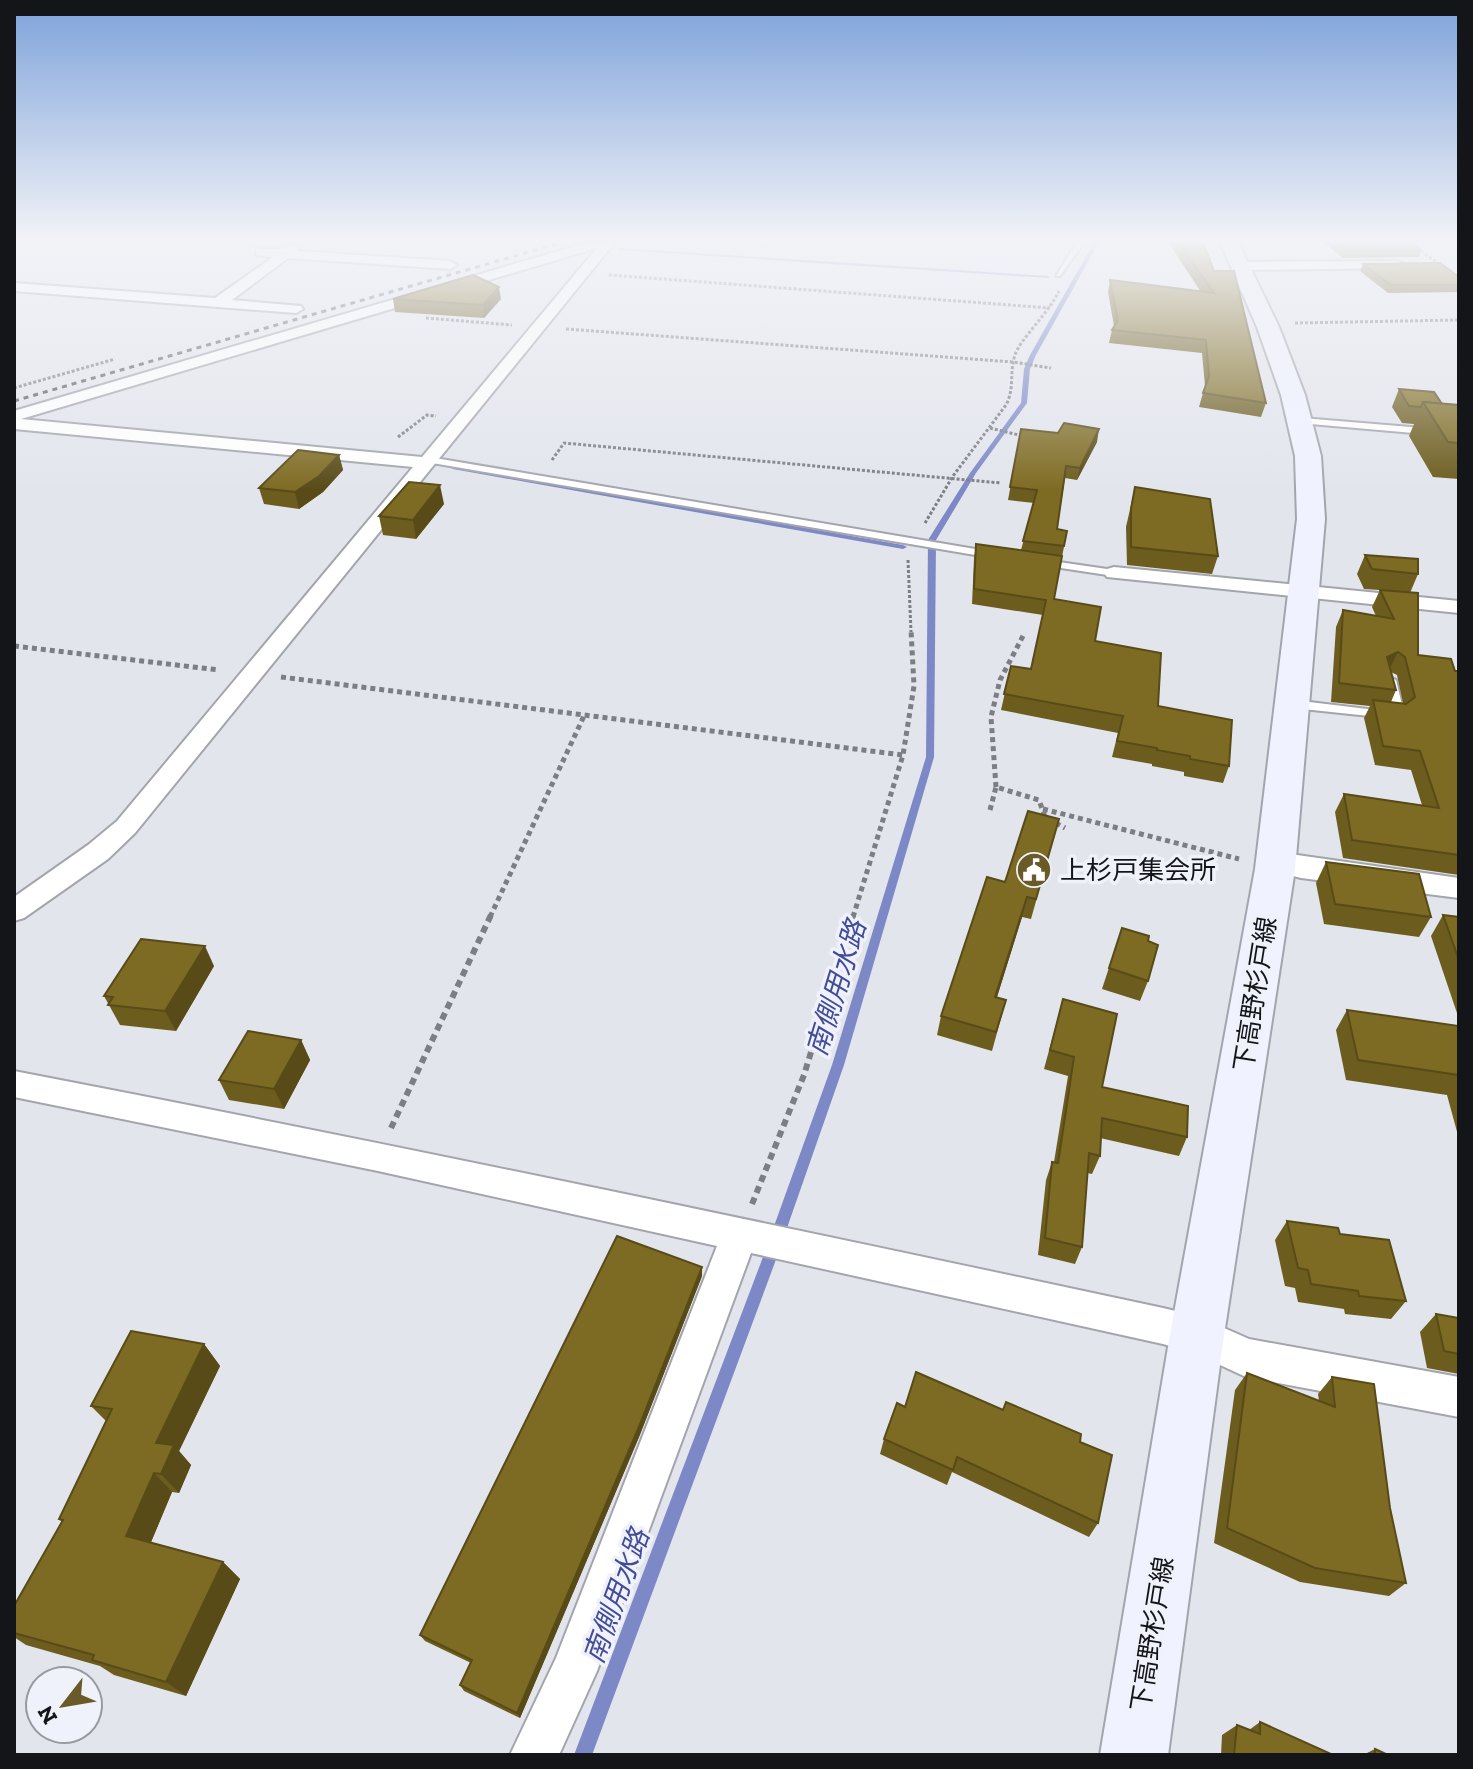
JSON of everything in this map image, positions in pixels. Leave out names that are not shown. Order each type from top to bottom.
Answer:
[{"type":"main road","name":"下高野杉戸線","points":[[1134,1755],[1197,1335],[1260,861],[1293,704],[1303,592],[1310,552],[1313,494],[1302,421],[1293,388],[1266,325]]},
{"type":"street","points":[[14,416],[329,325]]},
{"type":"street","points":[[14,911],[98,852],[126,827],[542,325]]},
{"type":"street","points":[[14,424],[428,461]]},
{"type":"street","points":[[1114,573],[1459,607]]},
{"type":"street","points":[[1260,861],[1459,888]]},
{"type":"street","points":[[14,1084],[378,1156],[740,1234],[1197,1335],[1246,1358],[1459,1397]]},
{"type":"street","points":[[534,1755],[574,1671],[740,1234]]},
{"type":"lane","points":[[1302,421],[1459,434]]},
{"type":"lane","points":[[428,461],[1006,557]]},
{"type":"lane","points":[[1037,562],[1114,573]]},
{"type":"lane","points":[[1293,704],[1394,716],[1398,713],[1388,676]]},
{"type":"path","points":[[507,325],[1013,362],[1051,368]]},
{"type":"path","points":[[740,1234],[804,1075],[903,755],[914,686],[908,553],[953,476],[994,429],[1013,392],[1015,354],[1039,325]]},
{"type":"path","points":[[994,429],[1026,436]]},
{"type":"path","points":[[541,478],[564,443],[953,476],[1001,483]]},
{"type":"path","points":[[990,810],[996,787],[991,717],[1000,680],[1024,634]]},
{"type":"path","points":[[14,646],[903,755]]},
{"type":"path","points":[[378,1156],[584,716]]},
{"type":"path","points":[[996,787],[1039,800],[1045,817],[1065,828]]},
{"type":"path","points":[[1043,809],[1260,861]]},
{"type":"building","points":[[1115,325],[1247,325],[1266,403],[1203,393],[1209,376],[1206,340],[1112,330]]},
{"type":"building","points":[[1399,389],[1434,392],[1442,404],[1423,402],[1421,407],[1409,406]]},
{"type":"building","points":[[1423,402],[1459,405],[1459,443],[1448,442]]},
{"type":"building","points":[[1064,423],[1099,429],[1080,468],[1066,466],[1057,529],[1067,531],[1064,546],[1023,541],[1037,490],[1010,487],[1021,429],[1058,433]]},
{"type":"building","points":[[298,450],[339,455],[319,476],[295,492],[259,488]]},
{"type":"building","points":[[409,482],[440,485],[413,520],[379,516]]},
{"type":"building","points":[[1135,487],[1210,499],[1218,556],[1131,547],[1131,509]]},
{"type":"building","points":[[976,544],[1062,556],[1054,599],[1101,607],[1095,641],[1161,653],[1158,706],[1232,720],[1229,766],[1117,741],[1123,716],[1004,694],[1011,666],[1031,669],[1046,600],[974,589]]},
{"type":"building","points":[[1365,555],[1418,559],[1418,574],[1372,569]]},
{"type":"building","points":[[1380,590],[1418,593],[1418,655],[1451,659],[1455,671],[1459,671],[1459,855],[1352,840],[1344,794],[1439,808],[1420,751],[1383,746],[1373,700],[1406,704],[1415,697],[1405,657],[1398,652],[1387,657],[1396,690],[1339,683],[1343,610],[1394,619]]},
{"type":"building","points":[[1028,811],[1059,819],[1036,899],[1027,897],[995,997],[1006,1000],[996,1032],[941,1016],[987,877],[1005,882]]},
{"type":"building","points":[[1326,862],[1419,874],[1431,917],[1335,904]]},
{"type":"building","points":[[1443,915],[1459,917],[1459,960]]},
{"type":"building","points":[[1122,928],[1149,936],[1148,941],[1158,945],[1148,981],[1109,968]]},
{"type":"building","points":[[141,939],[205,946],[165,1011],[108,1005],[113,997],[104,996]]},
{"type":"building","points":[[1063,999],[1117,1014],[1102,1087],[1188,1106],[1187,1137],[1102,1118],[1100,1156],[1089,1153],[1082,1247],[1045,1238],[1052,1162],[1058,1163],[1074,1057],[1050,1050]]},
{"type":"building","points":[[1347,1010],[1459,1026],[1459,1075],[1358,1060]]},
{"type":"building","points":[[248,1031],[301,1040],[274,1089],[219,1080]]},
{"type":"building","points":[[1287,1221],[1338,1228],[1340,1234],[1389,1240],[1406,1301],[1359,1296],[1358,1291],[1311,1284],[1308,1270],[1298,1268]]},
{"type":"building","points":[[617,1236],[702,1267],[638,1429],[517,1713],[460,1685],[472,1660],[420,1635]]},
{"type":"building","points":[[1436,1314],[1459,1318],[1459,1354],[1444,1351]]},
{"type":"building","points":[[131,1331],[204,1344],[156,1443],[174,1445],[161,1474],[154,1473],[126,1536],[223,1562],[166,1682],[92,1660],[94,1655],[14,1633],[14,1606],[63,1520],[59,1519],[112,1409],[91,1406]]},
{"type":"building","points":[[916,1372],[1003,1410],[1006,1402],[1081,1434],[1080,1442],[1112,1455],[1098,1523],[957,1457],[953,1470],[884,1439],[897,1403],[905,1407]]},
{"type":"building","points":[[1247,1373],[1335,1407],[1332,1377],[1374,1384],[1390,1508],[1406,1583],[1315,1568],[1227,1528]]},
{"type":"building","points":[[1260,1722],[1333,1755],[1234,1755],[1237,1725],[1260,1734]]},
{"type":"waterway","name":"南側用水路","points":[[583,1755],[767,1265],[838,1065],[930,757],[932,540],[973,473],[1024,403],[1027,369],[1050,325]]},
{"type":"waterway","points":[[455,468],[903,547]]},
{"type":"railway","points":[[14,401],[278,325]]},
{"type":"place","name":"上杉戸集会所","points":[[1034,870]]}]
